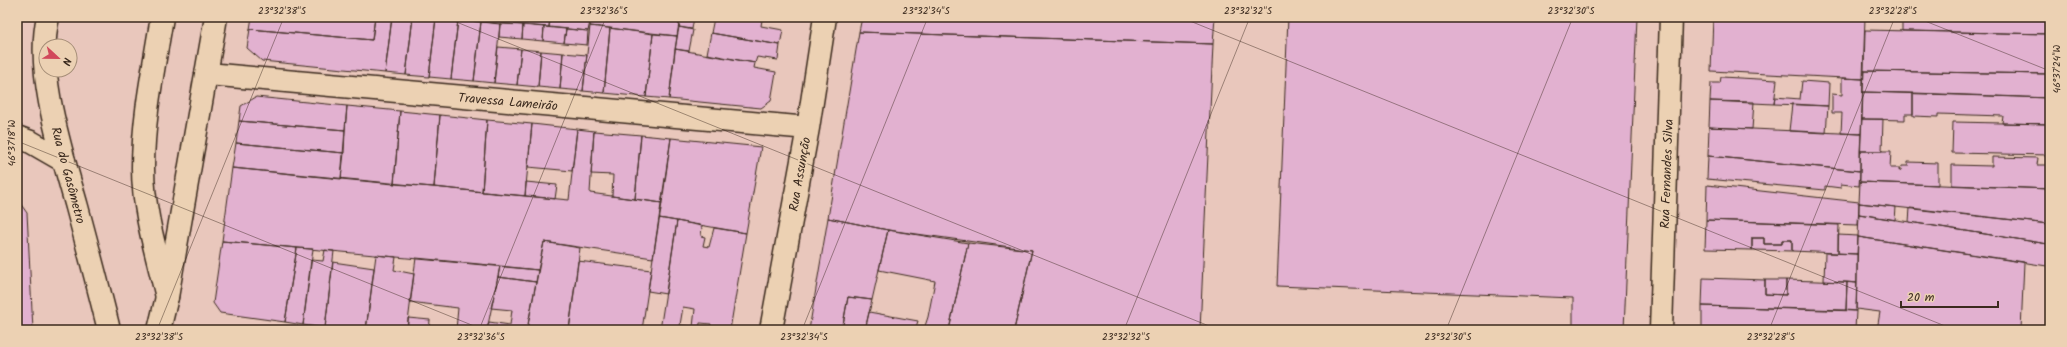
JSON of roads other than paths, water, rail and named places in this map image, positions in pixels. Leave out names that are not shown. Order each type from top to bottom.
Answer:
[{"type":"street","name":"Rua do Gasômetro","points":[[48,17],[44,60],[49,96],[64,161],[94,268],[109,330]]},
{"type":"street","points":[[162,17],[144,122],[143,170],[147,212],[167,297]]},
{"type":"street","points":[[159,330],[167,297],[208,74],[216,17]]},
{"type":"street","name":"Rua Assunção","points":[[771,330],[808,128],[825,17]]},
{"type":"street","name":"Rua Fernandes Silva","points":[[1661,330],[1671,17]]},
{"type":"street","name":"Travessa Lameirão","points":[[208,74],[808,128]]},
{"type":"street","points":[[17,137],[31,142],[64,161]]}]
